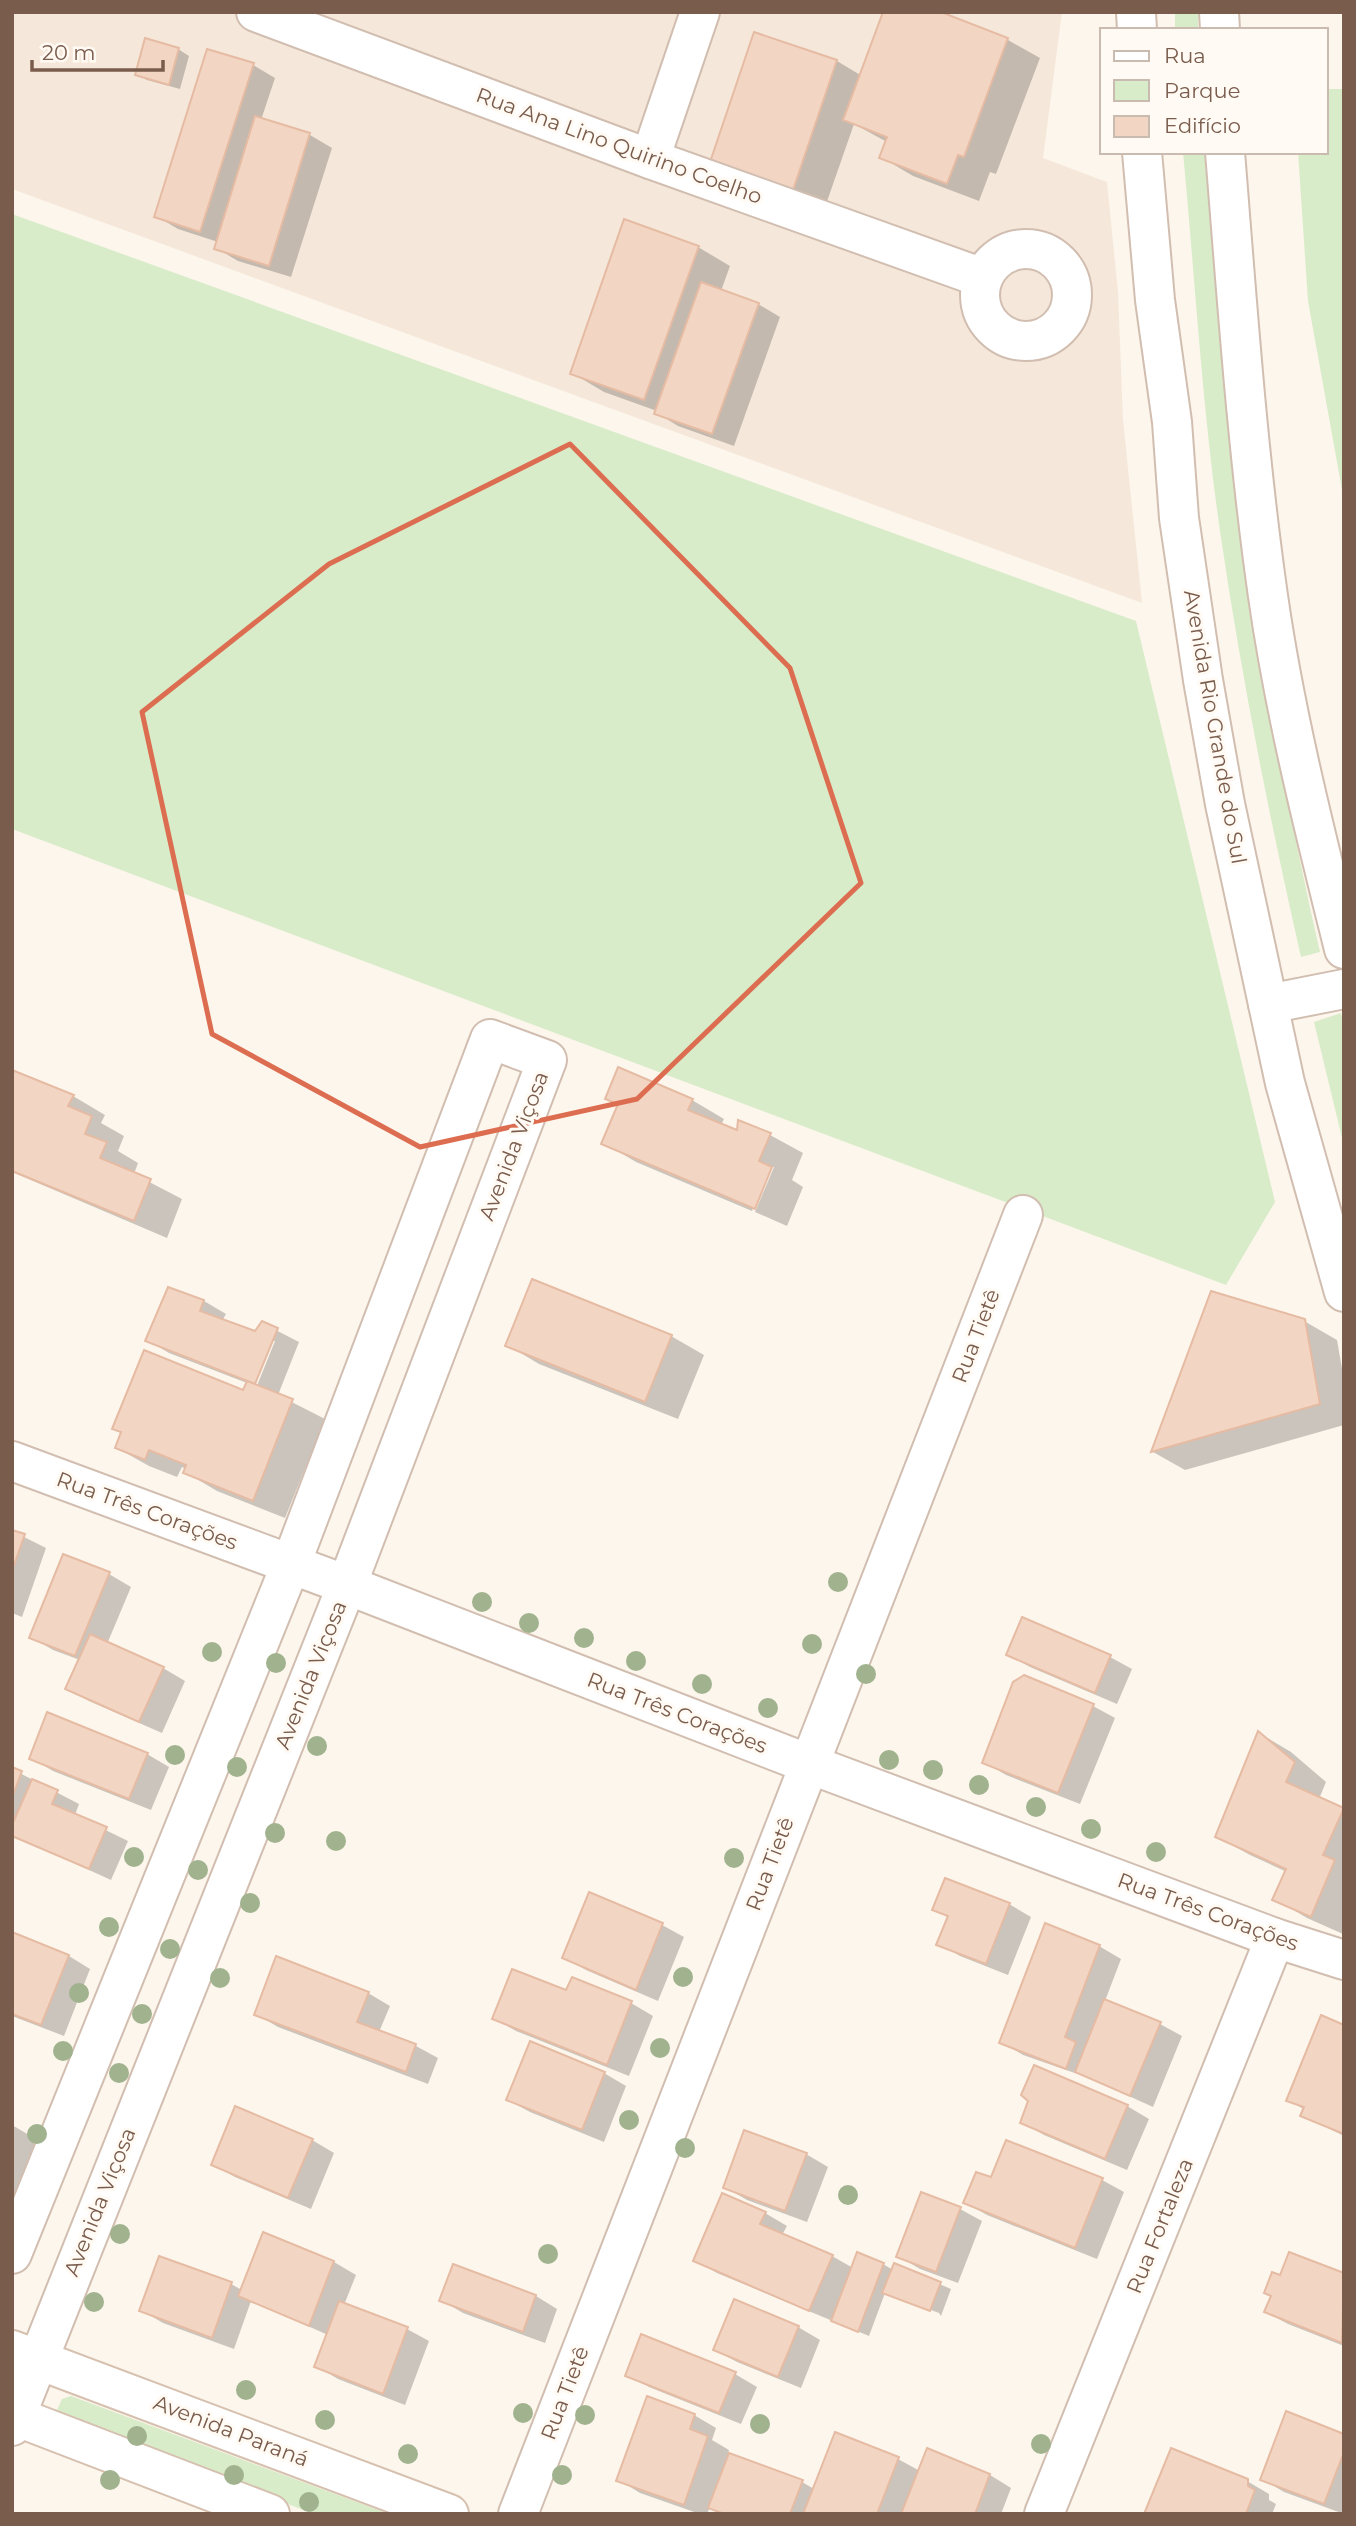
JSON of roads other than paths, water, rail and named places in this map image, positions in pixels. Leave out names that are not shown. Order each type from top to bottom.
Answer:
[{"type":"street","name":"Rua Ana Lino Quirino Coelho","points":[[256,12],[650,159],[983,278]]},
{"type":"street","points":[[650,159],[700,12]]},
{"type":"street","name":"Avenida Rio Grande do Sul","points":[[1142,154],[1155,300],[1172,422],[1179,518],[1225,804],[1285,1083],[1344,1292]]},
{"type":"street","points":[[1225,154],[1243,378],[1268,596],[1300,768],[1344,949]]},
{"type":"street","points":[[1268,1004],[1344,989]]},
{"type":"street","name":"Avenida Viçosa","points":[[12,2255],[291,1564],[490,1039],[547,1060],[347,1585],[25,2354],[13,2419]]},
{"type":"street","name":"Rua Tietê","points":[[518,2514],[1023,1215]]},
{"type":"street","name":"Rua Três Corações","points":[[12,1461],[347,1585],[809,1764],[1275,1938],[1344,1960]]},
{"type":"street","name":"Rua Fortaleza","points":[[1044,2514],[1275,1938]]},
{"type":"street","name":"Avenida Paraná","points":[[25,2354],[449,2514]]},
{"type":"street","points":[[13,2419],[270,2514]]}]
